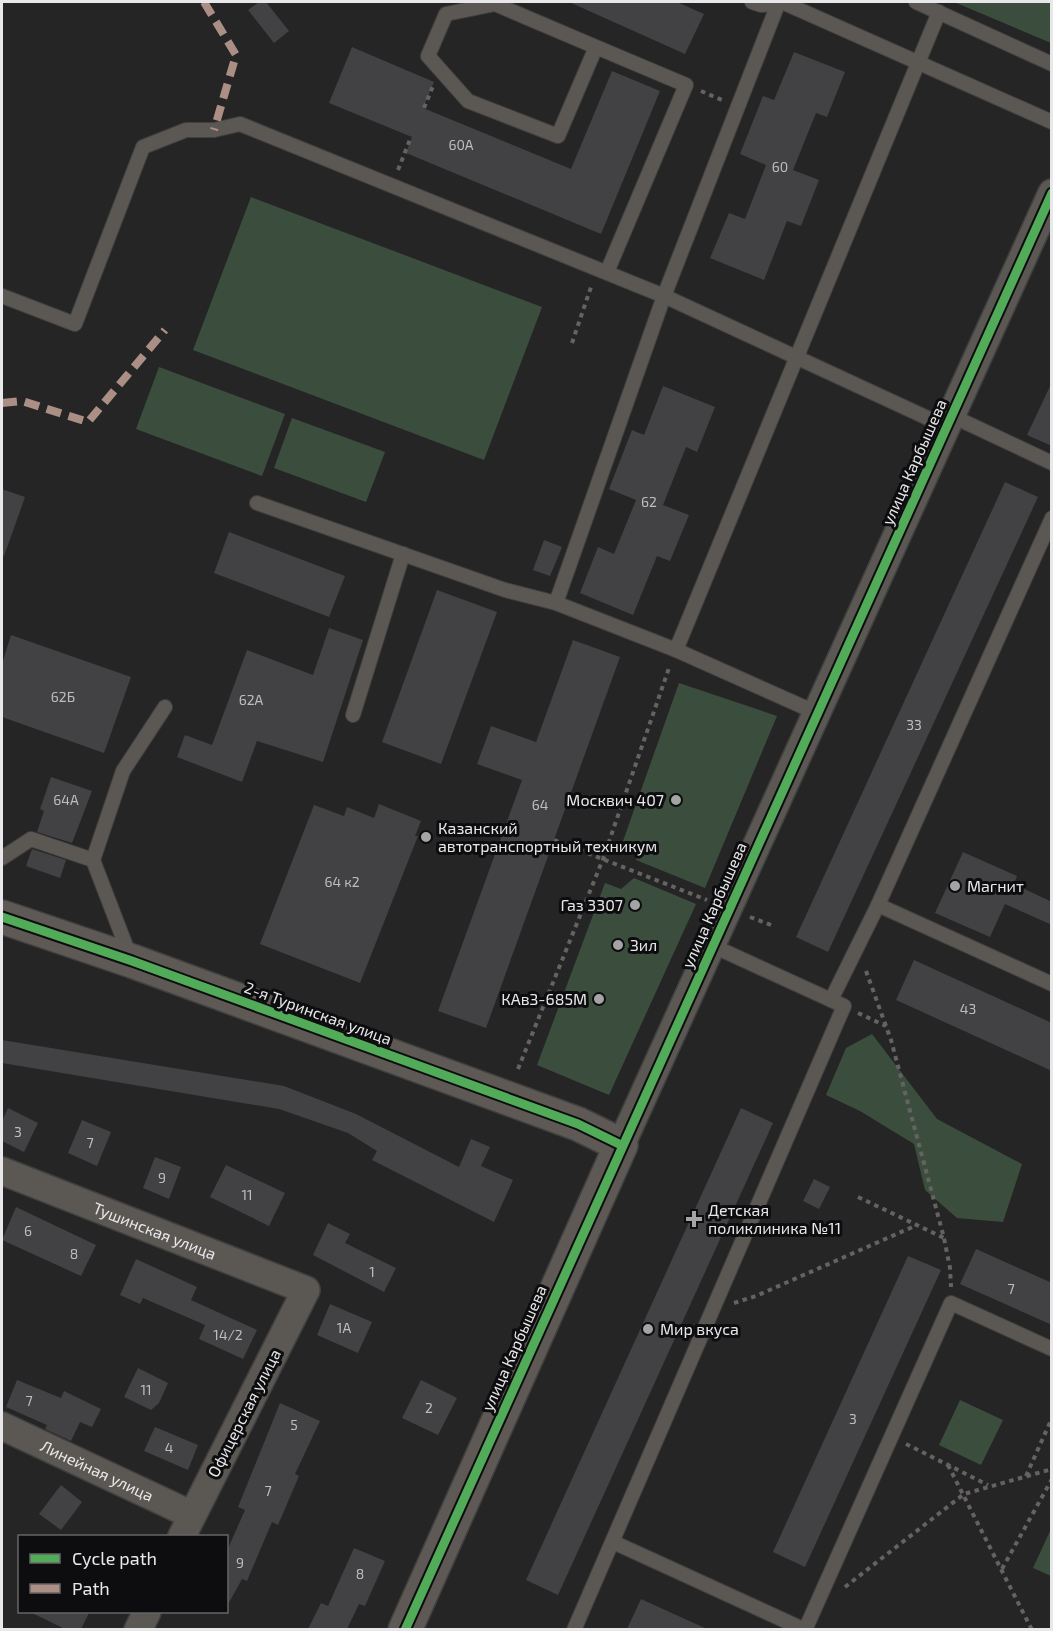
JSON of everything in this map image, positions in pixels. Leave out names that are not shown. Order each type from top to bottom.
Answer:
[{"type":"street","name":"улица Карбышева","points":[[405,1629],[621,1145],[1052,193]]},
{"type":"street","name":"2-я Туринская улица","points":[[2,917],[132,961],[578,1124],[621,1145]]},
{"type":"street","name":"Тушинская улица","points":[[2,1171],[306,1290]]},
{"type":"street","name":"Офицерская улица","points":[[187,1526],[306,1290]]},
{"type":"street","name":"Линейная улица","points":[[2,1426],[187,1526]]},
{"type":"street","points":[[138,1629],[146,1613]]},
{"type":"lane","points":[[752,2],[761,5],[782,2],[1052,122]]},
{"type":"lane","points":[[916,2],[1052,64]]},
{"type":"lane","points":[[596,47],[558,136],[468,101],[428,56],[446,14],[495,4],[686,85],[603,270]]},
{"type":"lane","points":[[556,603],[664,296],[778,4]]},
{"type":"lane","points":[[676,650],[795,356],[939,12]]},
{"type":"lane","points":[[2,296],[75,324],[143,147],[186,130],[214,130],[240,124],[603,270],[795,356],[1052,463]]},
{"type":"lane","points":[[257,503],[505,590],[556,603],[676,650],[817,713]]},
{"type":"lane","points":[[831,1000],[878,905],[1052,518]]},
{"type":"lane","points":[[353,715],[403,554]]},
{"type":"lane","points":[[132,961],[93,860],[123,771],[165,706]]},
{"type":"lane","points":[[2,858],[31,839],[93,860]]},
{"type":"lane","points":[[878,905],[1052,984]]},
{"type":"lane","points":[[574,1629],[844,1006],[713,945]]},
{"type":"lane","points":[[613,1542],[804,1629],[951,1303],[1052,1348]]},
{"type":"path","points":[[686,85],[738,106]]},
{"type":"path","points":[[392,185],[411,137]]},
{"type":"path","points":[[572,343],[603,270]]},
{"type":"path","points":[[518,1069],[603,859],[676,650]]},
{"type":"path","points":[[554,840],[771,925]]},
{"type":"path","points":[[857,947],[886,1026],[944,1238],[951,1268],[951,1303]]},
{"type":"path","points":[[844,1006],[886,1026]]},
{"type":"path","points":[[858,1197],[944,1238]]},
{"type":"path","points":[[713,1309],[756,1296],[917,1226]]},
{"type":"path","points":[[1026,1476],[1052,1418]]},
{"type":"path","points":[[891,1437],[989,1485]]},
{"type":"path","points":[[948,1465],[1032,1629]]},
{"type":"path","points":[[810,1615],[964,1494],[989,1485],[1052,1469]]},
{"type":"path","points":[[1002,1569],[1052,1479]]},
{"type":"green space","points":[[954,2],[1051,2],[1051,43]]},
{"type":"green space","points":[[251,197],[542,307],[484,460],[193,350]]},
{"type":"green space","points":[[159,367],[285,414],[262,476],[136,429]]},
{"type":"green space","points":[[292,418],[385,452],[366,502],[274,468]]},
{"type":"green space","points":[[679,683],[777,716],[705,888],[636,860],[636,848],[623,841]]},
{"type":"green space","points":[[634,878],[696,904],[609,1095],[537,1065],[605,883],[621,889]]},
{"type":"green space","points":[[872,1034],[937,1119],[1022,1164],[1003,1222],[957,1218],[925,1190],[914,1144],[860,1111],[826,1095],[846,1048]]},
{"type":"green space","points":[[960,1400],[1003,1420],[981,1465],[939,1445]]},
{"type":"green space","points":[[1051,1529],[1052,1576],[1033,1568]]},
{"type":"building","points":[[259,2],[266,2],[289,31],[274,43],[248,10]]},
{"type":"building","points":[[569,2],[677,2],[704,14],[685,54]]},
{"type":"building","points":[[352,47],[434,82],[423,108],[571,169],[612,71],[660,91],[601,234],[406,153],[412,137],[329,103]]},
{"type":"building","points":[[794,52],[845,72],[827,117],[816,113],[793,170],[819,180],[801,226],[787,221],[764,280],[710,258],[729,213],[745,219],[766,165],[740,154],[763,96],[774,100]]},
{"type":"building","points":[[1052,382],[1052,446],[1027,435]]},
{"type":"building","points":[[663,386],[715,407],[697,452],[686,447],[663,505],[689,515],[670,561],[657,556],[633,615],[580,593],[598,547],[614,554],[636,500],[609,489],[632,430],[644,435]]},
{"type":"building","points":[[1005,482],[1038,497],[828,952],[796,937]]},
{"type":"building","points":[[2,489],[25,497],[4,556],[2,555]]},
{"type":"building","points":[[229,532],[345,576],[329,617],[214,573]]},
{"type":"building","points":[[544,540],[562,547],[550,576],[533,570]]},
{"type":"building","points":[[437,590],[497,612],[441,764],[382,742]]},
{"type":"building","points":[[329,628],[363,640],[323,762],[257,741],[242,782],[177,757],[185,735],[212,745],[247,650],[313,675]]},
{"type":"building","points":[[11,635],[131,677],[104,753],[2,717],[2,664]]},
{"type":"building","points":[[573,640],[620,657],[486,1028],[438,1011],[522,780],[477,764],[491,726],[536,742]]},
{"type":"building","points":[[51,777],[92,791],[72,843],[37,832],[44,811],[40,809]]},
{"type":"building","points":[[379,804],[421,821],[415,836],[418,836],[360,983],[260,944],[314,805],[344,816],[347,807],[374,818]]},
{"type":"building","points":[[32,849],[66,860],[60,878],[26,866]]},
{"type":"building","points":[[963,852],[1017,876],[1014,884],[1052,902],[1052,925],[1005,904],[990,937],[935,913]]},
{"type":"building","points":[[914,960],[1052,1023],[1052,1071],[896,1000]]},
{"type":"building","points":[[2,1040],[284,1086],[356,1114],[459,1167],[471,1139],[490,1147],[481,1166],[513,1180],[494,1222],[372,1160],[377,1151],[348,1133],[279,1109],[2,1063]]},
{"type":"building","points":[[8,1108],[38,1123],[24,1152],[2,1141],[2,1121]]},
{"type":"building","points":[[741,1108],[773,1123],[558,1595],[526,1580]]},
{"type":"building","points":[[82,1120],[111,1132],[97,1166],[68,1153]]},
{"type":"building","points":[[155,1157],[181,1167],[169,1199],[143,1188]]},
{"type":"building","points":[[226,1165],[285,1193],[269,1226],[210,1197]]},
{"type":"building","points":[[814,1179],[830,1187],[819,1209],[803,1201]]},
{"type":"building","points":[[16,1207],[96,1245],[81,1276],[2,1240]]},
{"type":"building","points":[[328,1223],[350,1234],[345,1243],[396,1268],[384,1292],[313,1255]]},
{"type":"building","points":[[976,1249],[1052,1283],[1052,1325],[960,1284]]},
{"type":"building","points":[[908,1256],[941,1270],[805,1567],[773,1552]]},
{"type":"building","points":[[136,1259],[197,1287],[191,1300],[257,1330],[243,1359],[199,1339],[205,1325],[143,1298],[140,1304],[120,1295]]},
{"type":"building","points":[[330,1304],[372,1322],[358,1353],[317,1335]]},
{"type":"building","points":[[138,1368],[168,1383],[159,1403],[151,1410],[124,1397]]},
{"type":"building","points":[[17,1380],[61,1398],[64,1391],[101,1409],[92,1427],[80,1422],[71,1441],[45,1429],[47,1425],[6,1407]]},
{"type":"building","points":[[421,1380],[457,1398],[438,1435],[402,1418]]},
{"type":"building","points":[[280,1403],[320,1421],[295,1474],[299,1476],[278,1525],[272,1522],[247,1581],[242,1579],[228,1604],[228,1548],[245,1510],[238,1507]]},
{"type":"building","points":[[155,1427],[198,1445],[188,1470],[144,1451]]},
{"type":"building","points":[[61,1485],[82,1502],[61,1530],[39,1514]]},
{"type":"building","points":[[354,1548],[385,1561],[365,1606],[359,1604],[347,1629],[308,1629],[321,1603],[328,1606]]},
{"type":"building","points":[[641,1599],[707,1629],[627,1629]]},
{"type":"building","points":[[32,1613],[89,1613],[81,1629],[65,1629]]},
{"type":"marked path","points":[[204,2],[236,55],[214,130]]},
{"type":"marked path","points":[[2,403],[22,401],[88,422],[165,330]]},
{"type":"cycle path","points":[[405,1630],[1052,193]]},
{"type":"cycle path","points":[[2,917],[132,961],[578,1124],[621,1145]]},
{"type":"place","name":"Москвич 407","points":[[676,800]]},
{"type":"place","name":"Казанский автотранспортный техникум","points":[[426,837]]},
{"type":"place","name":"Магнит","points":[[955,886]]},
{"type":"place","name":"Газ 3307","points":[[635,905]]},
{"type":"place","name":"Зил","points":[[618,945]]},
{"type":"place","name":"КАвЗ-685М","points":[[599,999]]},
{"type":"place","name":"Детская поликлиника №11","points":[[694,1219]]},
{"type":"place","name":"Мир вкуса","points":[[648,1329]]}]
